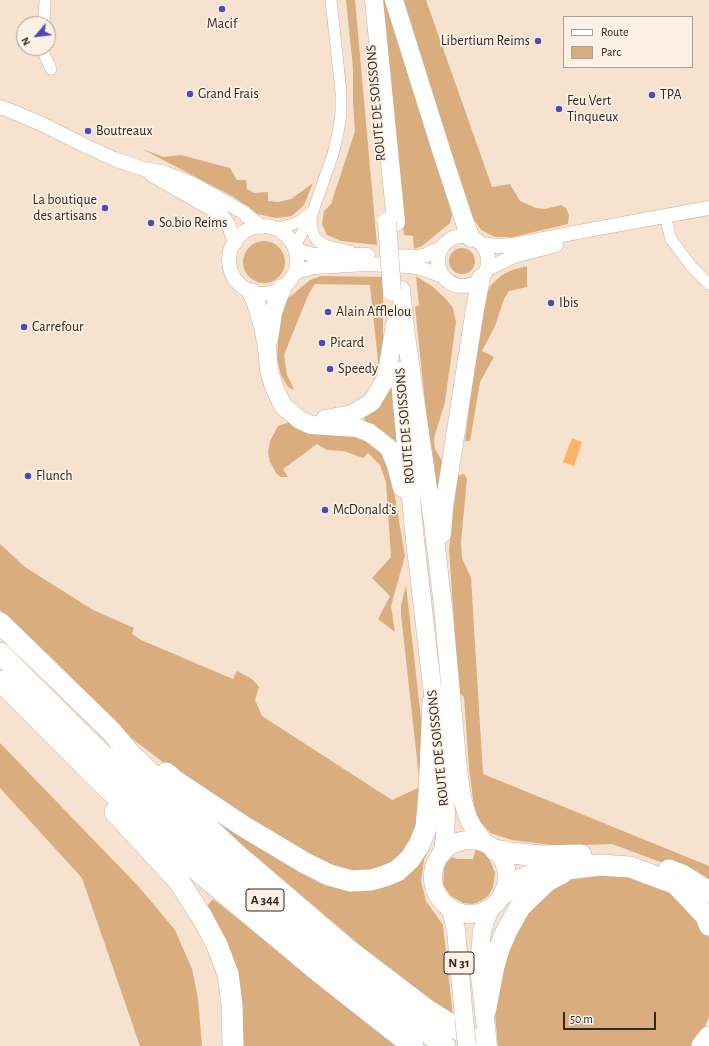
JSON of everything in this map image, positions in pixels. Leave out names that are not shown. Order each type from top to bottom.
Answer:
[{"type":"highway","points":[[0,622],[111,731],[131,755],[236,854],[346,948],[426,1009],[486,1042]]},
{"type":"highway","name":"A 344","points":[[0,653],[92,745],[210,854],[329,954],[445,1046]]},
{"type":"highway","name":"A 344","points":[[0,681],[101,782],[205,877],[319,972],[413,1046]]},
{"type":"highway","points":[[111,731],[137,749],[174,780],[243,826],[305,863],[329,875],[351,881],[371,880],[397,871],[410,859],[419,845],[426,828],[433,702]]},
{"type":"highway","points":[[101,782],[115,812],[178,880],[202,917],[217,945],[228,974],[232,1004],[233,1046]]},
{"type":"highway","points":[[490,846],[510,853],[541,856],[596,854],[636,857],[682,875],[709,892]]},
{"type":"highway","points":[[504,892],[517,882],[538,873],[599,865],[630,867],[676,884],[706,916],[709,925]]},
{"type":"highway","points":[[485,1012],[499,949],[507,930],[520,907],[547,881],[570,868]]},
{"type":"highway","points":[[702,1046],[709,1037]]},
{"type":"main road","name":"ROUTE DE SOISSONS","points":[[366,0],[391,222]]},
{"type":"main road","name":"ROUTE DE SOISSONS","points":[[374,0],[397,290],[406,336],[433,523],[443,606],[456,756],[462,798],[468,818],[474,829],[490,846]]},
{"type":"main road","points":[[394,0],[464,223],[476,241]]},
{"type":"main road","points":[[443,606],[442,525],[444,507],[475,309],[484,273]]},
{"type":"main road","points":[[267,348],[273,313],[282,288]]},
{"type":"main road","name":"ROUTE DE SOISSONS","points":[[397,290],[395,324],[415,540],[445,805],[445,837],[443,851]]},
{"type":"main road","points":[[251,292],[263,326],[269,370],[283,406],[300,420],[312,425],[357,428],[370,434],[388,448],[396,465],[415,540]]},
{"type":"main road","points":[[292,414],[311,419],[328,420],[352,414],[372,402],[386,378],[395,324]]},
{"type":"main road","points":[[463,840],[474,840],[490,846],[502,859],[506,870],[507,881],[504,892],[498,902],[490,909],[477,914],[464,914],[451,910],[443,904],[437,896],[434,887],[432,877],[437,859],[443,851],[452,844],[463,840]]},
{"type":"main road","name":"N 31","points":[[486,1042],[485,1012],[480,967],[480,946],[485,921],[490,909]]},
{"type":"main road","name":"N 31","points":[[451,910],[456,930],[467,1046]]},
{"type":"street","points":[[44,16],[45,0]]},
{"type":"street","points":[[295,248],[312,214],[333,154],[338,132],[341,92],[331,0]]},
{"type":"street","points":[[45,56],[51,69]]},
{"type":"street","points":[[0,107],[44,125],[114,159],[144,170],[165,173],[193,184],[243,212],[261,227]]},
{"type":"street","points":[[144,170],[222,216],[228,224],[235,243]]},
{"type":"street","points":[[295,248],[306,254],[313,255],[417,257],[435,251],[448,241],[463,236],[476,241],[499,246],[512,245],[709,208]]},
{"type":"street","points":[[276,229],[293,224],[312,214]]},
{"type":"street","points":[[312,214],[312,228],[314,236],[319,242],[327,246],[365,255]]},
{"type":"street","points":[[442,247],[439,254],[439,270],[450,282],[458,286],[466,286],[475,283],[484,273],[514,256],[665,216]]},
{"type":"street","points":[[665,216],[671,238],[691,266],[709,284]]},
{"type":"street","points":[[261,227],[276,229],[284,233],[290,239],[295,248],[297,261],[295,272],[290,281],[282,288],[270,294],[251,292],[235,279],[231,270],[231,251],[238,238],[246,231],[261,227]]},
{"type":"street","points":[[476,241],[486,251],[488,260],[484,273]]},
{"type":"street","points":[[295,272],[314,267],[366,264],[412,266],[443,276]]},
{"type":"green space","points":[[346,0],[355,0],[377,245],[341,241],[327,235],[322,224],[324,211],[331,204],[355,131],[353,68]]},
{"type":"green space","points":[[381,0],[390,0],[453,212],[450,223],[422,246],[414,249],[413,236],[404,235]]},
{"type":"green space","points":[[403,0],[426,0],[492,187],[510,184],[520,201],[536,208],[545,209],[561,205],[566,208],[569,215],[568,224],[513,237],[495,237],[481,230],[471,215],[463,195]]},
{"type":"green space","points":[[142,149],[164,157],[181,155],[230,168],[237,180],[246,180],[247,189],[254,193],[268,192],[268,201],[278,202],[291,199],[313,183],[304,205],[292,216],[276,218],[257,214],[234,197]]},
{"type":"green space","points":[[260,241],[268,241],[276,244],[282,250],[285,262],[282,274],[276,280],[268,283],[260,283],[252,280],[246,274],[243,266],[243,258],[246,250],[252,244]]},
{"type":"green space","points":[[462,248],[471,252],[475,261],[471,270],[462,274],[453,270],[449,261],[453,252]]},
{"type":"green space","points":[[527,266],[527,287],[509,291],[504,299],[495,326],[482,351],[494,357],[480,382],[470,441],[465,441],[483,299],[491,285],[502,275],[512,270]]},
{"type":"green space","points":[[321,276],[383,277],[383,372],[378,385],[359,402],[376,382],[379,371],[370,285],[315,284],[309,293],[284,355],[287,375],[294,390],[288,387],[281,375],[277,359],[279,321],[286,300],[310,280]]},
{"type":"green space","points":[[416,276],[433,287],[446,299],[453,308],[456,322],[445,402],[434,438],[435,449],[445,466],[439,497],[435,496],[415,307],[419,305]]},
{"type":"green space","points":[[395,377],[402,451],[365,426],[364,414]]},
{"type":"green space","points":[[290,422],[355,435],[377,445],[390,468],[405,556],[391,606],[395,632],[378,619],[390,596],[372,578],[391,557],[386,482],[380,465],[368,453],[363,458],[344,451],[327,450],[317,444],[283,469],[288,477],[281,477],[276,473],[270,462],[268,452],[270,441],[278,426]]},
{"type":"green space","points":[[464,474],[467,479],[461,542],[462,558],[471,578],[483,774],[709,866],[709,880],[612,844],[559,846],[512,840],[490,833],[475,815],[469,768],[464,697],[459,693],[449,549],[457,476]]},
{"type":"green space","points":[[0,544],[25,567],[93,610],[134,628],[132,634],[141,640],[233,679],[237,671],[252,679],[259,687],[255,700],[262,716],[392,800],[420,787],[401,614],[401,605],[406,585],[422,728],[419,817],[410,842],[398,857],[383,867],[367,871],[343,871],[314,860],[193,785],[126,734],[0,610]]},
{"type":"green space","points":[[0,743],[139,887],[175,930],[192,969],[198,999],[202,1046],[140,1046],[82,878],[0,788]]},
{"type":"green space","points":[[218,817],[319,882],[351,889],[433,839],[424,860],[421,881],[426,901],[443,925],[453,1017],[401,980],[213,820]]},
{"type":"green space","points":[[476,848],[485,852],[491,863],[495,873],[493,887],[488,896],[481,901],[473,904],[463,903],[451,896],[443,885],[444,869],[446,863],[452,857],[457,859],[473,859]]},
{"type":"green space","points":[[607,871],[629,875],[672,892],[702,922],[709,938],[709,1017],[699,1040],[695,1046],[498,1046],[495,1015],[497,991],[511,944],[527,912],[545,895],[571,878]]},
{"type":"green space","points":[[213,899],[397,1046],[240,1046],[207,906]]},
{"type":"shaded area","points":[[572,438],[582,442],[574,466],[563,462]]},
{"type":"place","name":"Macif","points":[[222,9]]},
{"type":"place","name":"Libertium Reims","points":[[538,41]]},
{"type":"place","name":"Grand Frais","points":[[190,94]]},
{"type":"place","name":"TPA","points":[[652,95]]},
{"type":"place","name":"Feu Vert Tinqueux","points":[[559,109]]},
{"type":"place","name":"Boutreaux","points":[[88,131]]},
{"type":"place","name":"La boutique des artisans","points":[[105,208]]},
{"type":"place","name":"So.bio Reims","points":[[151,223]]},
{"type":"place","name":"Ibis","points":[[551,303]]},
{"type":"place","name":"Alain Afflelou","points":[[328,312]]},
{"type":"place","name":"Carrefour","points":[[24,327]]},
{"type":"place","name":"Picard","points":[[322,343]]},
{"type":"place","name":"Speedy","points":[[330,369]]},
{"type":"place","name":"Flunch","points":[[28,476]]},
{"type":"place","name":"McDonald's","points":[[325,510]]}]
